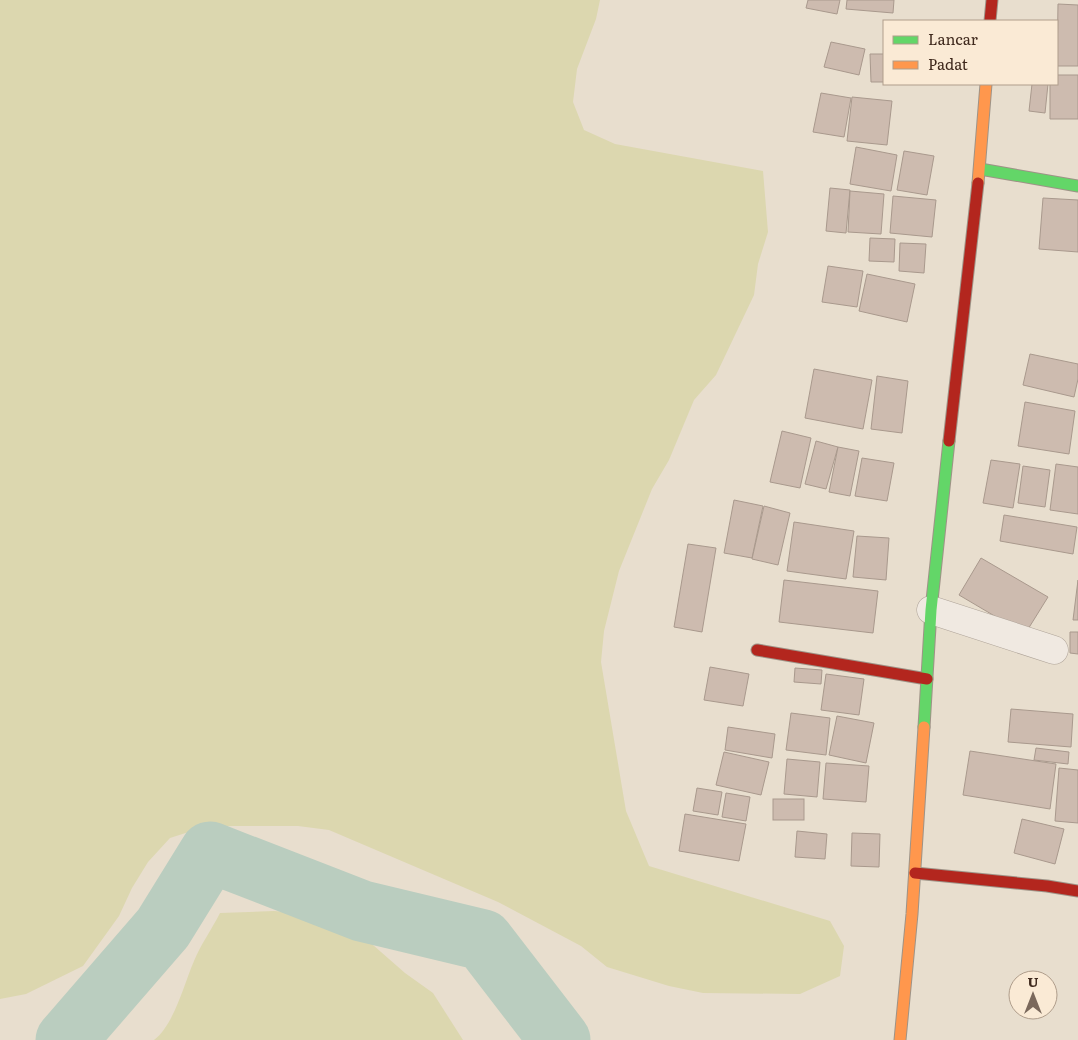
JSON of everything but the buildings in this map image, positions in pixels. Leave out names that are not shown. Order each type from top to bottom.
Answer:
[{"type":"main road","points":[[990,20],[992,0]]},
{"type":"main road","points":[[900,1040],[915,873],[931,610],[980,169],[986,85]]},
{"type":"main road","points":[[980,169],[1078,186]]},
{"type":"main road","points":[[757,650],[928,679]]},
{"type":"main road","points":[[915,873],[1078,890]]},
{"type":"street","points":[[931,610],[1054,650]]},
{"type":"shaded area","points":[[0,0],[600,0],[596,19],[577,69],[573,102],[584,130],[615,144],[763,171],[768,232],[758,264],[754,295],[716,375],[694,400],[669,460],[652,489],[619,571],[604,631],[601,662],[626,811],[649,866],[830,921],[844,946],[840,976],[800,994],[703,993],[669,986],[607,967],[581,946],[498,902],[329,830],[298,826],[232,826],[201,828],[170,838],[148,862],[132,888],[119,916],[83,966],[26,994],[0,999]]},
{"type":"shaded area","points":[[274,911],[322,915],[365,938],[405,973],[433,993],[463,1040],[154,1040],[167,1025],[173,1014],[190,970],[220,913]]},
{"type":"waterway","points":[[66,1040],[163,928],[210,852],[362,911],[483,940],[560,1040]]},
{"type":"traffic: fast","points":[[980,169],[1078,186]]},
{"type":"traffic: fast","points":[[924,727],[931,610],[949,441]]},
{"type":"traffic: slow","points":[[978,183],[986,85]]},
{"type":"traffic: slow","points":[[900,1040],[912,914],[924,727]]},
{"type":"traffic: jam","points":[[990,20],[992,0]]},
{"type":"traffic: jam","points":[[949,441],[978,183]]},
{"type":"traffic: jam","points":[[757,650],[927,679]]},
{"type":"traffic: jam","points":[[915,873],[1047,886],[1078,891]]}]
